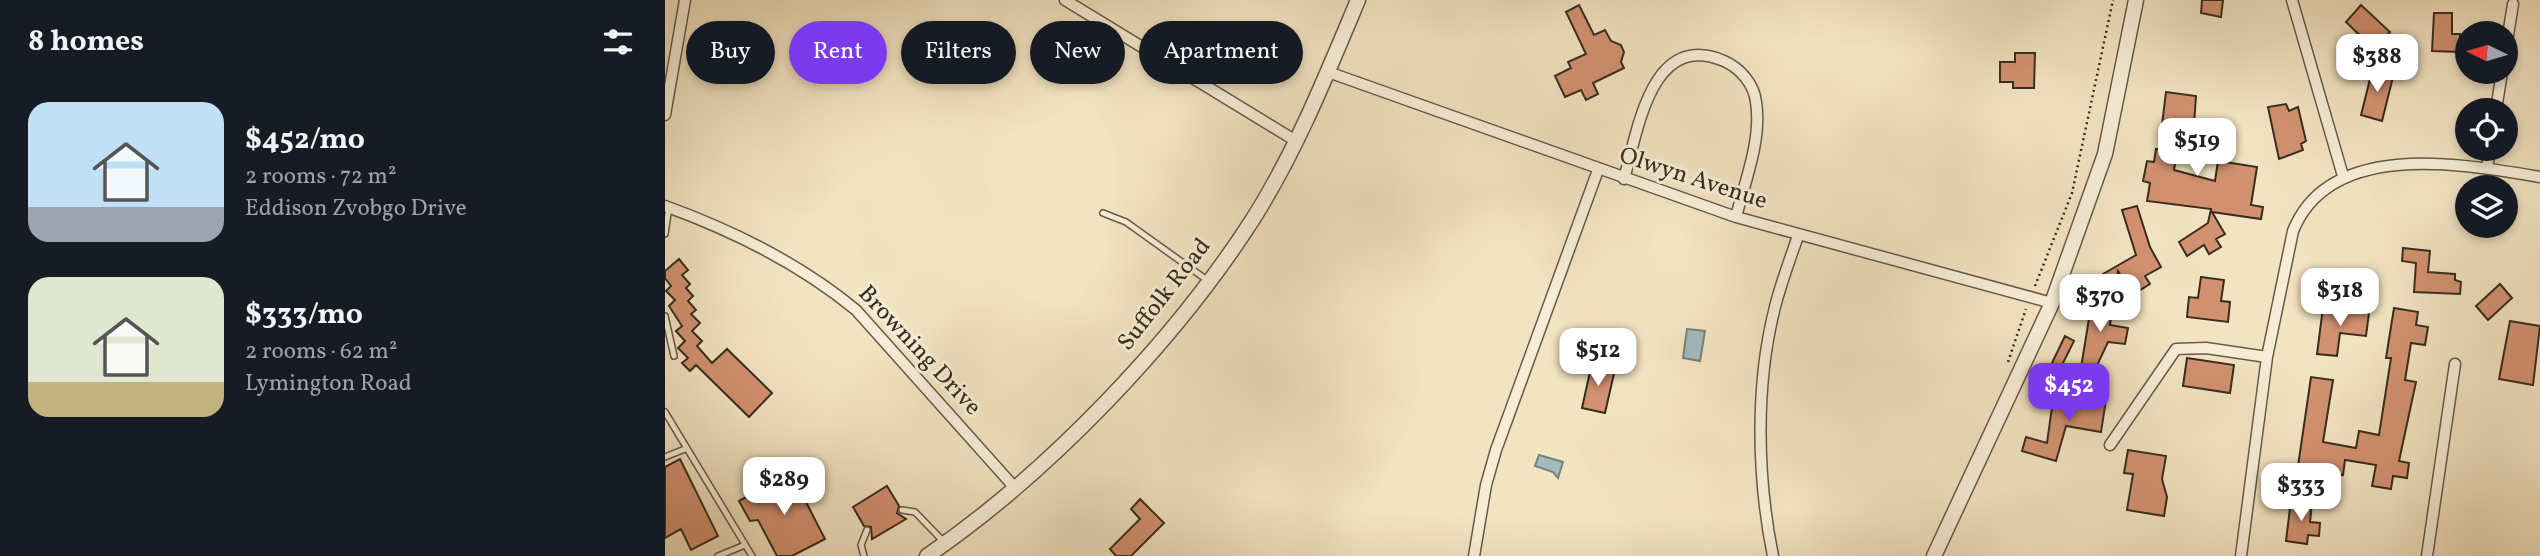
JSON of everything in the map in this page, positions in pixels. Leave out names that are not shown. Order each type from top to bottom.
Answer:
[{"type":"street","points":[[665,115],[685,0]]},
{"type":"street","points":[[1065,0],[1296,141]]},
{"type":"street","name":"Suffolk Road","points":[[927,556],[1015,488],[1161,343],[1252,219],[1296,141],[1357,0]]},
{"type":"street","points":[[1934,556],[2052,303],[2105,154],[2136,0]]},
{"type":"street","points":[[2292,0],[2343,176]]},
{"type":"street","points":[[2510,21],[2513,4]]},
{"type":"street","points":[[1624,179],[1657,79],[1676,60],[1684,57],[1712,57],[1727,62],[1749,82],[1756,100],[1757,128],[1736,217]]},
{"type":"street","name":"Olwyn Avenue","points":[[1328,72],[1736,217],[2052,303]]},
{"type":"street","points":[[2487,168],[2488,161]]},
{"type":"street","points":[[2241,556],[2267,356],[2293,231],[2301,212],[2318,193],[2343,176],[2421,162],[2487,168],[2540,177]]},
{"type":"street","points":[[1473,556],[1486,485],[1496,450],[1598,170]]},
{"type":"street","name":"Browning Drive","points":[[667,206],[770,251],[830,289],[856,310],[1015,488]]},
{"type":"street","points":[[1773,556],[1765,494],[1761,411],[1775,308],[1798,236]]},
{"type":"street","points":[[2110,445],[2178,348],[2206,348],[2267,356]]},
{"type":"street","points":[[2427,556],[2455,364]]},
{"type":"lane","points":[[665,234],[667,206]]},
{"type":"lane","points":[[1103,214],[1126,222],[1207,280]]},
{"type":"lane","points":[[665,316],[674,356]]},
{"type":"lane","points":[[665,412],[752,556]]},
{"type":"lane","points":[[665,457],[685,449]]},
{"type":"lane","points":[[902,510],[915,512],[946,543]]},
{"type":"lane","points":[[864,556],[861,545],[867,530]]},
{"type":"lane","points":[[718,556],[745,545]]},
{"type":"path","points":[[2030,297],[2072,193],[2113,0]]},
{"type":"water","points":[[1687,329],[1705,331],[1700,361],[1683,358]]},
{"type":"water","points":[[1539,455],[1563,462],[1558,478],[1553,472],[1535,466]]},
{"type":"building","points":[[2202,0],[2223,0],[2221,17],[2201,13]]},
{"type":"building","points":[[1579,5],[1594,35],[1605,30],[1611,41],[1621,45],[1624,52],[1621,62],[1624,68],[1593,83],[1598,94],[1586,100],[1581,90],[1565,97],[1555,76],[1571,68],[1568,62],[1586,54],[1566,12]]},
{"type":"building","points":[[2361,5],[2390,32],[2375,50],[2346,22]]},
{"type":"building","points":[[2434,13],[2452,13],[2455,52],[2432,51]]},
{"type":"building","points":[[2015,53],[2035,53],[2034,88],[2013,88],[2013,82],[2000,82],[2000,62],[2015,62]]},
{"type":"building","points":[[2373,67],[2394,73],[2382,121],[2361,115]]},
{"type":"building","points":[[2166,92],[2196,96],[2193,138],[2180,136],[2174,170],[2215,181],[2218,161],[2257,167],[2251,205],[2263,207],[2261,219],[2212,212],[2225,234],[2216,239],[2221,247],[2209,254],[2204,245],[2187,256],[2179,242],[2208,223],[2211,209],[2147,201],[2150,183],[2143,181],[2147,161],[2154,162],[2156,149],[2159,149]]},
{"type":"building","points":[[2286,104],[2289,111],[2298,107],[2306,141],[2301,144],[2303,150],[2279,159],[2268,107]]},
{"type":"building","points":[[2137,206],[2150,247],[2161,267],[2145,276],[2150,284],[2132,295],[2118,271],[2115,294],[2103,274],[2136,255],[2122,210]]},
{"type":"building","points":[[2403,248],[2430,251],[2428,272],[2455,274],[2455,280],[2461,282],[2460,294],[2414,292],[2416,263],[2402,261]]},
{"type":"building","points":[[679,259],[688,270],[682,275],[690,284],[686,288],[693,296],[688,301],[696,310],[691,314],[700,323],[692,331],[702,341],[697,346],[712,363],[727,349],[772,393],[749,417],[696,365],[690,371],[682,363],[688,358],[678,348],[685,341],[676,331],[682,326],[669,306],[675,300],[666,291],[671,286],[665,278],[665,271]]},
{"type":"building","points":[[2201,277],[2224,280],[2221,301],[2230,302],[2228,322],[2187,317],[2189,297],[2198,298]]},
{"type":"building","points":[[2500,284],[2512,298],[2488,320],[2476,306]]},
{"type":"building","points":[[2092,300],[2113,303],[2110,325],[2128,328],[2125,344],[2108,342],[2093,374],[2081,368]]},
{"type":"building","points":[[2323,307],[2369,313],[2366,336],[2340,333],[2337,356],[2317,354]]},
{"type":"building","points":[[2394,308],[2418,312],[2416,325],[2428,327],[2425,345],[2411,343],[2405,380],[2416,382],[2399,461],[2409,463],[2407,478],[2393,476],[2391,489],[2372,486],[2376,465],[2345,460],[2343,475],[2318,471],[2317,476],[2297,473],[2311,377],[2333,380],[2323,442],[2356,448],[2359,431],[2379,435],[2391,358],[2386,358]]},
{"type":"building","points":[[2510,321],[2540,326],[2533,385],[2499,379]]},
{"type":"building","points":[[2065,336],[2074,341],[2061,367],[2052,363]]},
{"type":"building","points":[[2187,358],[2234,365],[2230,393],[2183,386]]},
{"type":"building","points":[[1592,363],[1615,369],[1605,413],[1582,408]]},
{"type":"building","points":[[2083,389],[2107,393],[2101,432],[2066,426],[2056,461],[2022,451],[2026,437],[2047,443],[2053,400],[2081,404]]},
{"type":"building","points":[[2128,450],[2166,456],[2162,479],[2167,497],[2164,516],[2127,510],[2133,474],[2124,473]]},
{"type":"building","points":[[680,459],[718,536],[691,550],[681,529],[665,538],[665,467]]},
{"type":"building","points":[[791,473],[825,539],[792,556],[777,556],[758,520],[750,521],[739,501]]},
{"type":"building","points":[[887,486],[899,506],[897,513],[906,519],[872,539],[871,527],[864,526],[853,507]]},
{"type":"building","points":[[1140,499],[1164,523],[1131,556],[1116,556],[1110,549],[1140,519],[1131,509]]},
{"type":"building","points":[[2291,500],[2312,502],[2310,522],[2320,523],[2319,536],[2308,535],[2307,544],[2286,541]]}]
